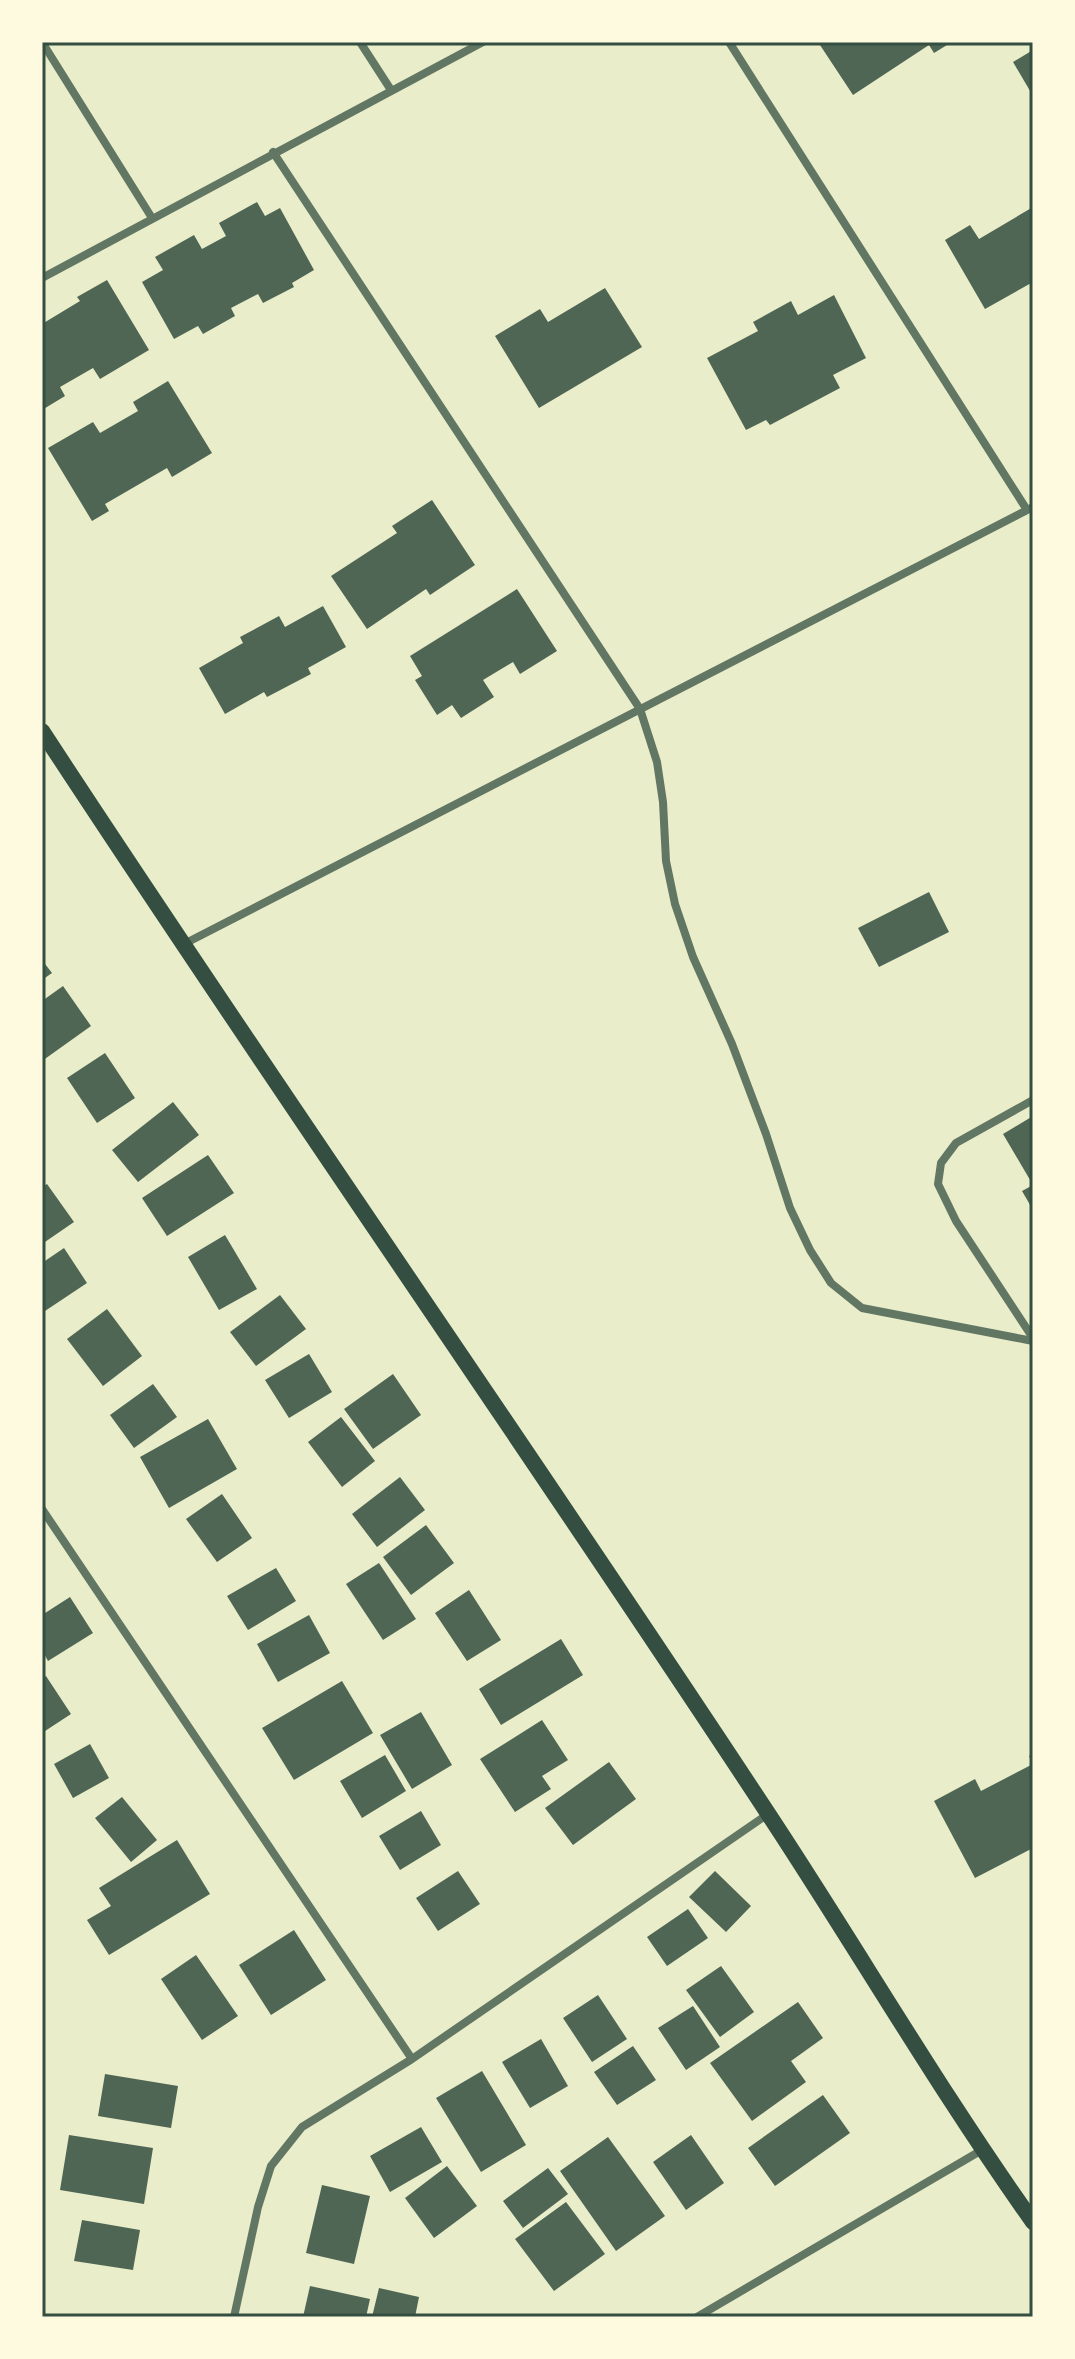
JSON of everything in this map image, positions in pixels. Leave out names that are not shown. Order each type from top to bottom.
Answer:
[{"type":"main road","points":[[42,731],[182,945],[768,1814],[982,2150],[1033,2222]]},
{"type":"street","points":[[42,42],[152,218]]},
{"type":"street","points":[[360,42],[391,90]]},
{"type":"street","points":[[42,278],[483,42]]},
{"type":"street","points":[[182,945],[1030,508],[729,42]]},
{"type":"street","points":[[273,152],[640,709],[657,762],[666,861],[675,904],[693,957],[732,1044],[790,1208],[810,1250],[831,1283],[862,1308],[1033,1340]]},
{"type":"street","points":[[1033,1100],[956,1143],[941,1163],[938,1184],[956,1221],[1033,1340]]},
{"type":"street","points":[[42,1509],[412,2059]]},
{"type":"street","points":[[234,2317],[258,2207],[271,2166],[302,2127],[412,2059],[768,1814]]},
{"type":"street","points":[[697,2317],[982,2150]]},
{"type":"building","points":[[818,42],[952,42],[934,53],[929,45],[853,95]]},
{"type":"building","points":[[1033,50],[1033,96],[1013,62]]},
{"type":"building","points":[[257,202],[265,216],[280,208],[314,270],[292,283],[294,287],[263,303],[258,294],[231,308],[235,316],[203,334],[198,326],[174,339],[142,282],[163,270],[155,257],[194,235],[202,249],[226,236],[219,223]]},
{"type":"building","points":[[1033,207],[1033,282],[985,309],[945,240],[970,225],[979,239]]},
{"type":"building","points":[[107,280],[149,350],[100,379],[93,368],[60,387],[65,396],[42,410],[42,324],[80,301],[77,297]]},
{"type":"building","points":[[605,288],[642,347],[539,408],[495,336],[540,309],[548,322]]},
{"type":"building","points":[[834,295],[866,358],[833,375],[840,388],[770,425],[766,420],[746,430],[707,358],[758,331],[753,322],[791,301],[798,315]]},
{"type":"building","points":[[168,381],[212,453],[172,477],[167,468],[105,504],[109,511],[92,521],[48,448],[93,422],[100,433],[138,411],[133,402]]},
{"type":"building","points":[[432,500],[475,565],[430,595],[426,589],[367,629],[331,576],[397,533],[392,526]]},
{"type":"building","points":[[517,589],[557,651],[520,674],[513,662],[483,680],[494,697],[461,718],[452,705],[437,715],[415,680],[422,676],[410,656]]},
{"type":"building","points":[[323,606],[346,647],[308,668],[311,674],[267,697],[264,692],[225,714],[199,668],[243,643],[240,637],[279,616],[285,627]]},
{"type":"building","points":[[929,892],[949,932],[879,967],[858,928]]},
{"type":"building","points":[[42,960],[52,973],[42,980]]},
{"type":"building","points":[[63,986],[91,1026],[42,1061],[42,1001]]},
{"type":"building","points":[[105,1053],[135,1098],[97,1123],[67,1078]]},
{"type":"building","points":[[173,1102],[199,1135],[138,1182],[112,1150]]},
{"type":"building","points":[[1033,1116],[1033,1185],[1003,1134]]},
{"type":"building","points":[[208,1155],[234,1193],[167,1236],[142,1198]]},
{"type":"building","points":[[47,1184],[74,1222],[42,1244],[42,1187]]},
{"type":"building","points":[[1033,1185],[1033,1210],[1022,1191]]},
{"type":"building","points":[[225,1235],[257,1289],[219,1310],[188,1257]]},
{"type":"building","points":[[64,1248],[87,1283],[42,1313],[42,1263]]},
{"type":"building","points":[[280,1295],[306,1329],[256,1366],[230,1332]]},
{"type":"building","points":[[107,1309],[142,1356],[103,1386],[67,1339]]},
{"type":"building","points":[[309,1354],[332,1392],[289,1418],[265,1380]]},
{"type":"building","points":[[393,1374],[421,1415],[373,1449],[344,1409]]},
{"type":"building","points":[[153,1384],[177,1417],[134,1448],[110,1415]]},
{"type":"building","points":[[341,1417],[375,1461],[342,1487],[308,1442]]},
{"type":"building","points":[[208,1419],[237,1469],[169,1508],[140,1457]]},
{"type":"building","points":[[400,1477],[425,1510],[377,1547],[352,1514]]},
{"type":"building","points":[[222,1494],[252,1538],[217,1562],[186,1519]]},
{"type":"building","points":[[426,1525],[454,1563],[411,1595],[383,1557]]},
{"type":"building","points":[[379,1563],[416,1619],[383,1640],[346,1584]]},
{"type":"building","points":[[276,1568],[296,1601],[248,1630],[227,1596]]},
{"type":"building","points":[[469,1590],[501,1640],[467,1661],[435,1613]]},
{"type":"building","points":[[70,1597],[93,1633],[48,1661],[42,1650],[42,1615]]},
{"type":"building","points":[[309,1615],[330,1653],[278,1682],[257,1644]]},
{"type":"building","points":[[561,1639],[583,1675],[501,1725],[479,1689]]},
{"type":"building","points":[[46,1676],[71,1714],[42,1733],[42,1678]]},
{"type":"building","points":[[342,1681],[373,1733],[294,1780],[262,1728]]},
{"type":"building","points":[[421,1712],[452,1765],[412,1789],[380,1735]]},
{"type":"building","points":[[542,1720],[568,1760],[542,1776],[551,1789],[515,1812],[480,1759]]},
{"type":"building","points":[[90,1744],[109,1778],[73,1798],[54,1764]]},
{"type":"building","points":[[385,1755],[406,1791],[362,1818],[340,1781]]},
{"type":"building","points":[[609,1762],[636,1799],[573,1845],[545,1808]]},
{"type":"building","points":[[1033,1764],[1033,1848],[975,1878],[934,1801],[975,1779],[981,1791]]},
{"type":"building","points":[[122,1797],[157,1840],[131,1862],[95,1818]]},
{"type":"building","points":[[421,1811],[441,1845],[400,1870],[379,1836]]},
{"type":"building","points":[[177,1840],[210,1894],[109,1955],[87,1920],[111,1906],[99,1888]]},
{"type":"building","points":[[458,1871],[480,1904],[438,1931],[416,1898]]},
{"type":"building","points":[[715,1871],[751,1906],[726,1932],[689,1897]]},
{"type":"building","points":[[688,1909],[708,1938],[667,1966],[647,1937]]},
{"type":"building","points":[[294,1930],[326,1980],[271,2015],[239,1965]]},
{"type":"building","points":[[196,1955],[238,2016],[202,2040],[161,1979]]},
{"type":"building","points":[[721,1966],[754,2012],[720,2037],[686,1990]]},
{"type":"building","points":[[598,1995],[627,2039],[592,2062],[563,2018]]},
{"type":"building","points":[[798,2002],[823,2038],[791,2061],[806,2082],[752,2121],[710,2063]]},
{"type":"building","points":[[693,2006],[720,2047],[686,2070],[658,2028]]},
{"type":"building","points":[[541,2039],[568,2086],[530,2108],[502,2062]]},
{"type":"building","points":[[633,2046],[656,2080],[617,2105],[594,2072]]},
{"type":"building","points":[[482,2071],[526,2145],[481,2172],[436,2098]]},
{"type":"building","points":[[105,2074],[178,2086],[171,2128],[98,2116]]},
{"type":"building","points":[[823,2095],[850,2133],[775,2186],[748,2148]]},
{"type":"building","points":[[421,2127],[442,2162],[390,2192],[370,2156]]},
{"type":"building","points":[[69,2135],[153,2148],[144,2204],[60,2190]]},
{"type":"building","points":[[691,2135],[724,2183],[686,2210],[653,2162]]},
{"type":"building","points":[[608,2137],[665,2216],[616,2251],[560,2171]]},
{"type":"building","points":[[447,2166],[477,2206],[434,2238],[405,2198]]},
{"type":"building","points":[[548,2168],[568,2194],[523,2228],[503,2201]]},
{"type":"building","points":[[322,2185],[370,2196],[354,2264],[306,2253]]},
{"type":"building","points":[[566,2202],[605,2254],[554,2291],[515,2239]]},
{"type":"building","points":[[82,2220],[140,2230],[133,2270],[74,2261]]},
{"type":"building","points":[[310,2286],[370,2299],[366,2317],[303,2317]]},
{"type":"building","points":[[379,2288],[419,2297],[415,2317],[372,2317]]}]
